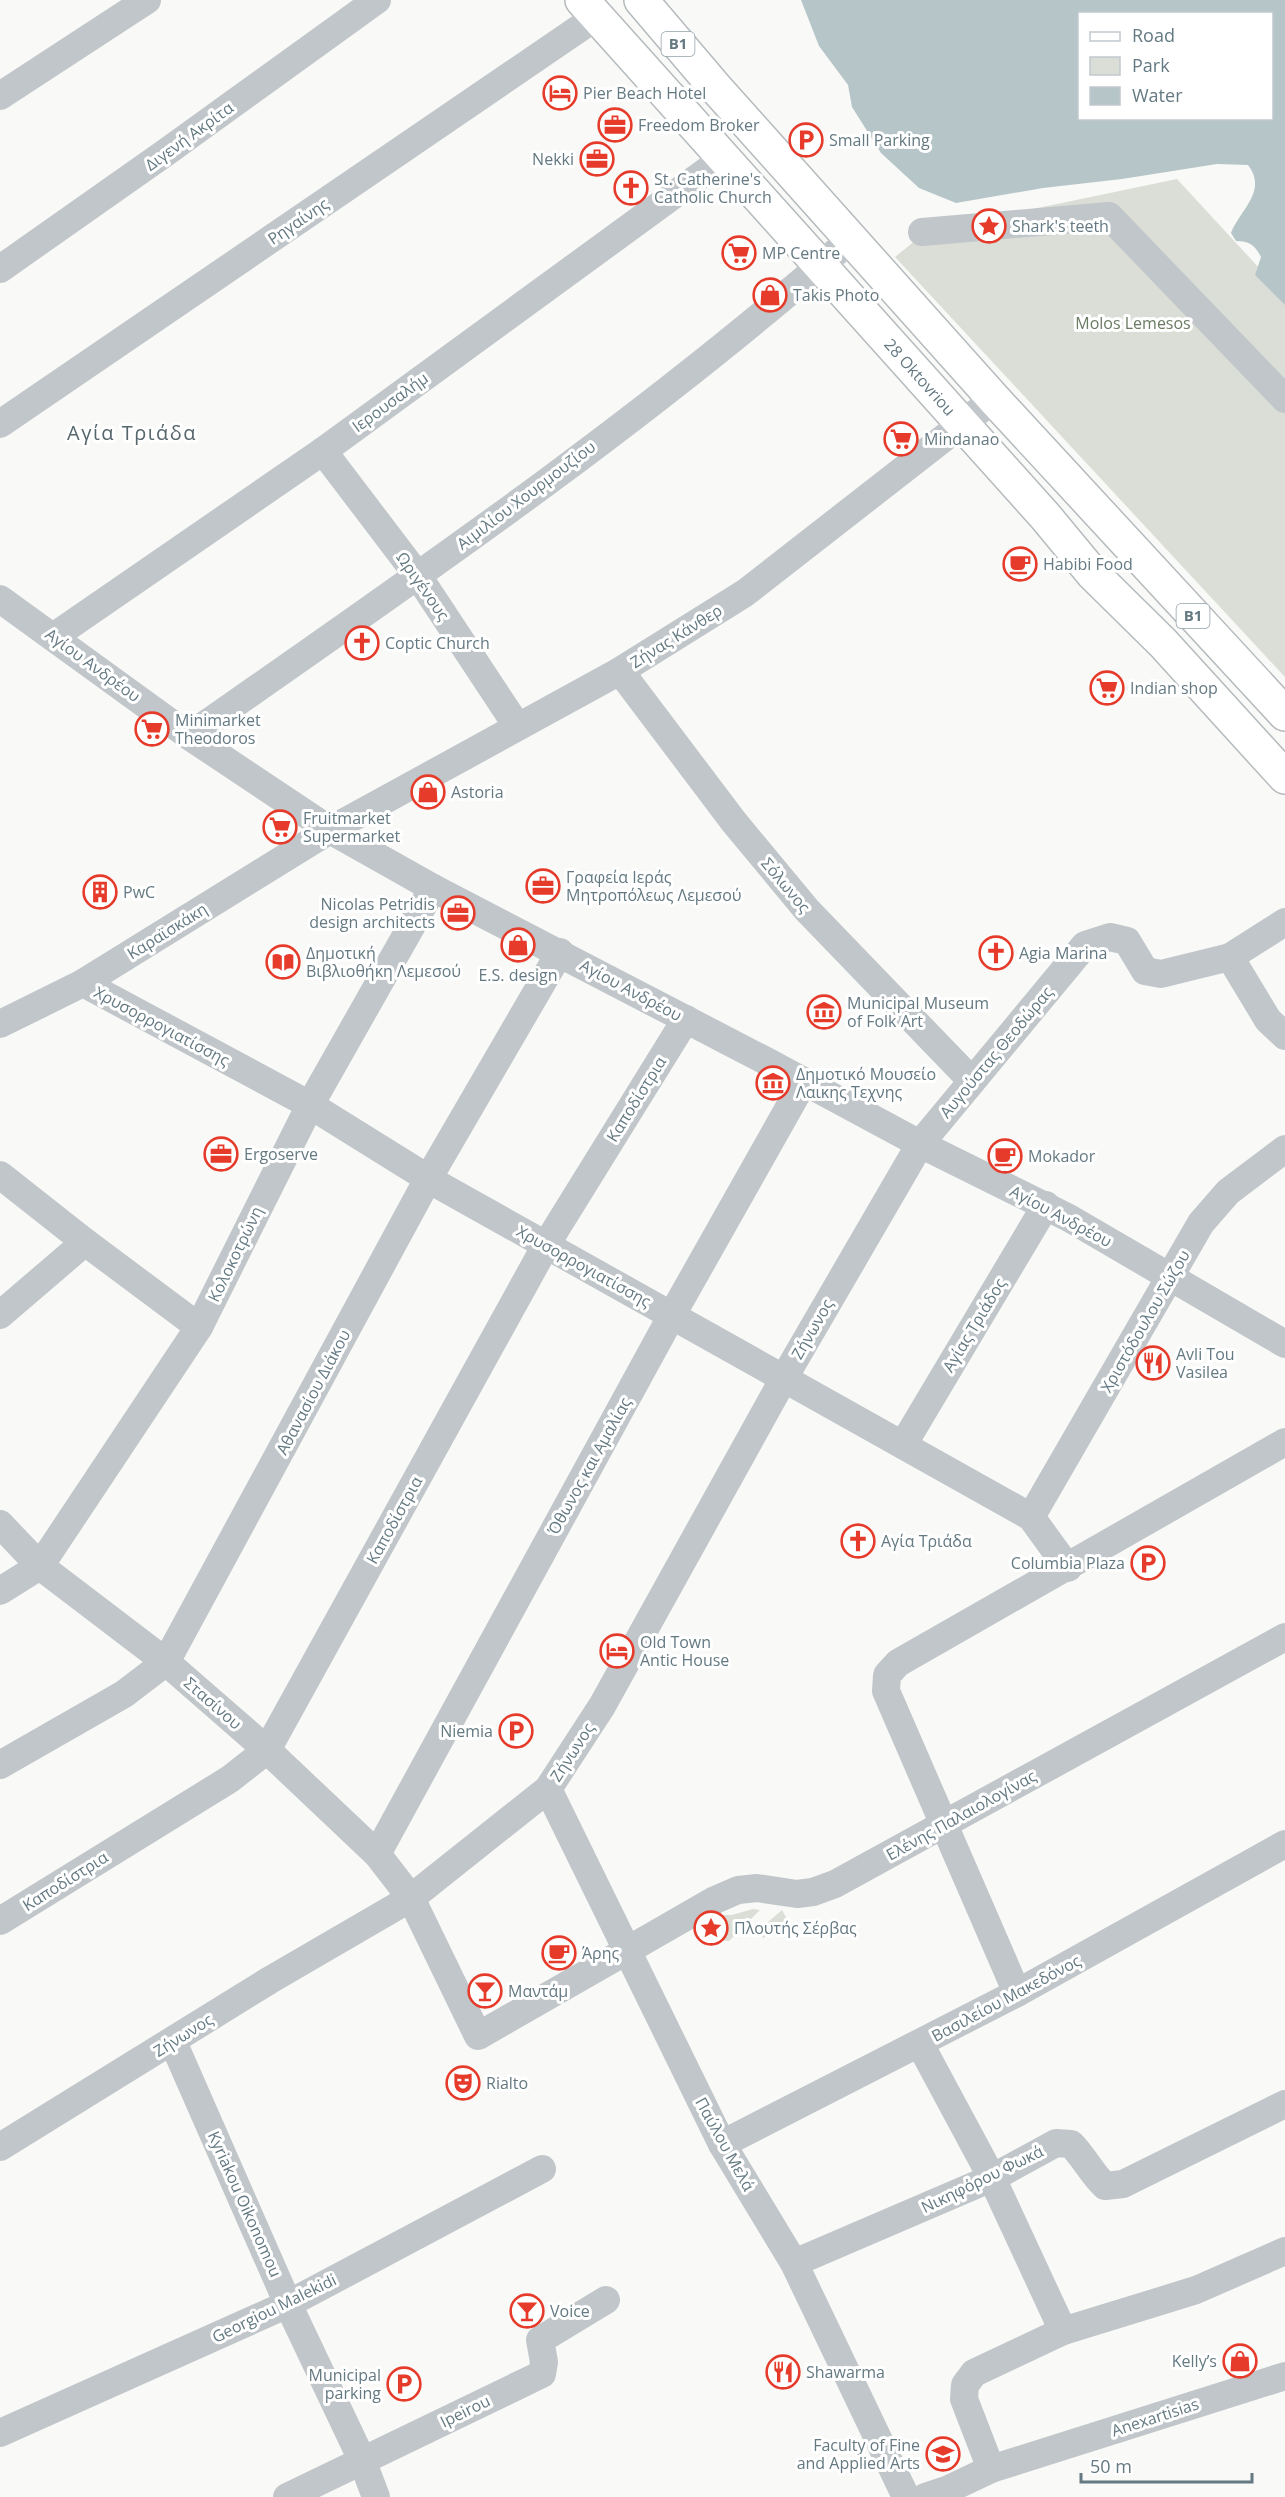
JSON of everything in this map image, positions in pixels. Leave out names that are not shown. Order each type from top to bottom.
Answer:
[{"type":"main road","name":"B1","points":[[641,0],[714,87],[994,399],[1285,714]]},
{"type":"main road","name":"28 Oktovriou","points":[[589,9],[962,423],[1094,574],[1163,643],[1285,777]]},
{"type":"street","points":[[0,96],[147,0]]},
{"type":"street","name":"Διγενή Ακρίτα","points":[[0,269],[377,0]]},
{"type":"street","name":"Ρηγαίνης","points":[[0,424],[589,9]]},
{"type":"street","name":"Ιερουσαλήμ","points":[[53,638],[322,451],[723,159]]},
{"type":"street","points":[[922,232],[1108,216],[1285,399]]},
{"type":"street","name":"Αιμιλίου Χουρμουζίου","points":[[189,735],[418,576],[657,398],[821,266],[851,239]]},
{"type":"street","name":"Ζήνας Κάνθερ","points":[[330,830],[620,671],[745,593],[994,399]]},
{"type":"street","name":"Ωριγένους","points":[[322,451],[418,576],[517,726]]},
{"type":"street","name":"Αγίου Ανδρέου","points":[[0,599],[189,735],[330,830],[433,888],[560,952],[920,1144],[1046,1205],[1285,1344]]},
{"type":"street","name":"Σόλωνος","points":[[620,671],[734,822],[807,910],[972,1081]]},
{"type":"street","name":"Καραϊσκάκη","points":[[0,1024],[83,983],[330,830]]},
{"type":"street","name":"Κολοκοτρώνη","points":[[0,1591],[40,1566],[199,1327],[309,1105],[433,888]]},
{"type":"street","name":"Αυγούστας Θεοδώρας","points":[[920,1144],[1085,945],[1110,936],[1127,941],[1145,971],[1161,974],[1230,957],[1285,922]]},
{"type":"street","name":"Αθανασίου Διάκου","points":[[0,1765],[124,1694],[166,1662],[428,1179],[560,952]]},
{"type":"street","points":[[1230,957],[1268,1020],[1285,1036]]},
{"type":"street","name":"Χρυσορρογιατίσσης","points":[[83,983],[309,1105],[428,1179],[1031,1516],[1068,1568]]},
{"type":"street","name":"Καποδίστρια","points":[[0,1921],[230,1779],[267,1750],[546,1245],[686,1019]]},
{"type":"street","name":"Όθωνος και Αμαλίας","points":[[377,1854],[672,1315],[804,1081]]},
{"type":"street","name":"Ζήνωνος","points":[[0,2147],[270,1980],[411,1898],[548,1789],[602,1706],[784,1378],[920,1144]]},
{"type":"street","name":"Χριστόδουλου Σώζου","points":[[1031,1516],[1201,1223],[1228,1192],[1285,1149]]},
{"type":"street","points":[[0,1175],[199,1327]]},
{"type":"street","name":"Αγίας Τριάδος","points":[[903,1445],[1046,1205]]},
{"type":"street","points":[[0,1315],[85,1242]]},
{"type":"street","points":[[1017,1993],[886,1691],[887,1675],[898,1663],[1068,1568],[1285,1442]]},
{"type":"street","name":"Στασίνου","points":[[0,1524],[40,1566],[166,1662],[267,1750],[377,1854],[411,1898],[478,2036]]},
{"type":"street","name":"Ελένης Παλαιολογίνας","points":[[478,2036],[738,1890],[757,1888],[796,1894],[813,1892],[835,1884],[1285,1637]]},
{"type":"street","name":"Παύλου Μελά","points":[[548,1789],[722,2144],[794,2263],[906,2497]]},
{"type":"street","name":"Βασιλείου Μακεδόνος","points":[[722,2144],[1017,1993],[1285,1844]]},
{"type":"street","name":"Kyriakou Oikonomou","points":[[173,2042],[288,2304],[362,2460],[376,2497]]},
{"type":"street","points":[[920,2044],[992,2178],[1063,2331]]},
{"type":"street","name":"Νικηφόρου Φωκά","points":[[794,2263],[992,2178],[1056,2143],[1071,2144],[1085,2158],[1095,2177],[1105,2186],[1123,2184],[1285,2104]]},
{"type":"street","name":"Georgiou Malekidi","points":[[0,2433],[288,2304],[542,2169]]},
{"type":"street","points":[[991,2469],[963,2399],[965,2385],[974,2373],[1063,2331],[1196,2290],[1285,2251]]},
{"type":"street","name":"Ipeirou","points":[[287,2497],[542,2374],[544,2362],[540,2340],[606,2300]]},
{"type":"street","name":"Anexartisias","points":[[942,2494],[991,2469],[1285,2376]]},
{"type":"green space","name":"Molos Lemesos","points":[[1177,179],[1285,296],[1285,677],[895,257],[927,231]]},
{"type":"green space","points":[[753,1909],[760,1910],[729,1941],[708,1939],[709,1920],[717,1915],[732,1915]]},
{"type":"green space","points":[[782,1910],[789,1923],[763,1938],[761,1934],[768,1922]]},
{"type":"water","points":[[801,0],[1285,0],[1285,305],[1255,275],[1261,257],[1256,249],[1248,243],[1236,241],[1231,233],[1254,192],[1253,174],[1248,165],[1217,164],[1122,179],[1043,188],[956,203],[919,188],[881,153],[852,107],[848,85],[819,46]]},
{"type":"place","name":"Pier Beach Hotel","points":[[560,93]]},
{"type":"place","name":"Freedom Broker","points":[[615,125]]},
{"type":"place","name":"Small Parking","points":[[806,140]]},
{"type":"place","name":"Nekki","points":[[597,159]]},
{"type":"place","name":"St. Catherine's Catholic Church","points":[[631,188]]},
{"type":"place","name":"Shark's teeth","points":[[989,226]]},
{"type":"place","name":"MP Centre","points":[[739,253]]},
{"type":"place","name":"Takis Photo","points":[[770,295]]},
{"type":"place","name":"Mindanao","points":[[901,439]]},
{"type":"place","name":"Habibi Food","points":[[1020,564]]},
{"type":"place","name":"Coptic Church","points":[[362,643]]},
{"type":"place","name":"Indian shop","points":[[1107,688]]},
{"type":"place","name":"Minimarket Theodoros","points":[[152,729]]},
{"type":"place","name":"Astoria","points":[[428,792]]},
{"type":"place","name":"Fruitmarket Supermarket","points":[[280,827]]},
{"type":"place","name":"Γραφεία Ιεράς Μητροπόλεως Λεμεσού","points":[[543,886]]},
{"type":"place","name":"PwC","points":[[100,892]]},
{"type":"place","name":"Nicolas Petridis design architects","points":[[458,913]]},
{"type":"place","name":"E.S. design","points":[[518,945]]},
{"type":"place","name":"Agia Marina","points":[[996,953]]},
{"type":"place","name":"Δημοτική Βιβλιοθήκη Λεμεσού","points":[[283,962]]},
{"type":"place","name":"Municipal Museum of Folk Art","points":[[824,1012]]},
{"type":"place","name":"Δημοτικό Μουσείο Λαικης Τεχνης","points":[[773,1083]]},
{"type":"place","name":"Ergoserve","points":[[221,1154]]},
{"type":"place","name":"Mokador","points":[[1005,1156]]},
{"type":"place","name":"Avli Tou Vasilea","points":[[1153,1363]]},
{"type":"place","name":"Αγία Τριάδα","points":[[858,1541]]},
{"type":"place","name":"Columbia Plaza","points":[[1148,1563]]},
{"type":"place","name":"Old Town Antic House","points":[[617,1651]]},
{"type":"place","name":"Niemia","points":[[516,1731]]},
{"type":"place","name":"Πλουτής Σέρβας","points":[[711,1928]]},
{"type":"place","name":"Άρης","points":[[559,1953]]},
{"type":"place","name":"Μαντάμ","points":[[485,1991]]},
{"type":"place","name":"Rialto","points":[[463,2083]]},
{"type":"place","name":"Voice","points":[[527,2311]]},
{"type":"place","name":"Kelly’s","points":[[1240,2361]]},
{"type":"place","name":"Shawarma","points":[[783,2372]]},
{"type":"place","name":"Municipal parking","points":[[404,2384]]},
{"type":"place","name":"Faculty of Fine and Applied Arts","points":[[943,2454]]},
{"type":"district","name":"Αγία Τριάδα","points":[[132,433]]}]
